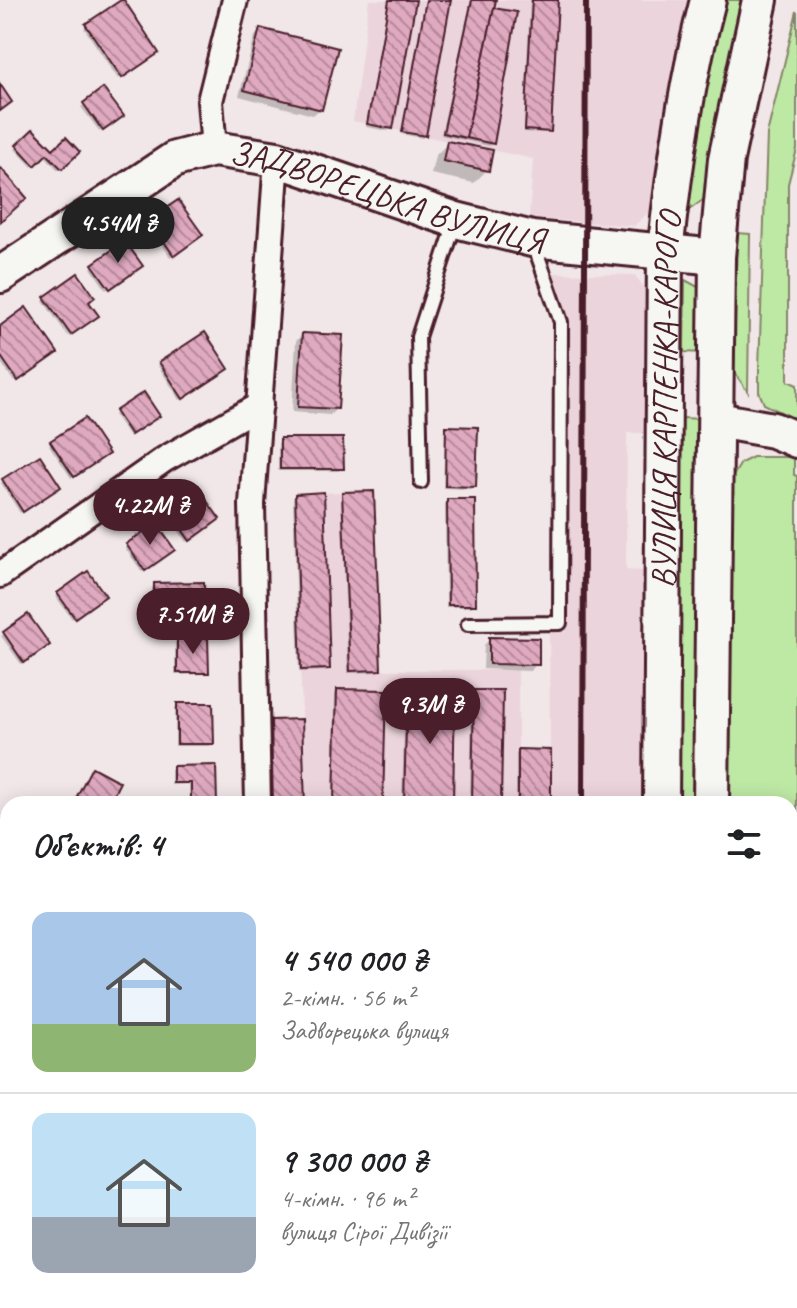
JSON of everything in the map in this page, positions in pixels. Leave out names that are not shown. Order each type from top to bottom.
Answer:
[{"type":"main road","name":"ВУЛИЦЯ КАРПЕНКА-КАРОГО","points":[[661,796],[665,253],[674,169],[691,64],[708,0]]},
{"type":"main road","name":"ВУЛИЦЯ КАРПЕНКА-КАРОГО","points":[[711,796],[717,257],[726,159],[760,0]]},
{"type":"main road","name":"ЗАДВОРЕЦЬКА ВУЛИЦЯ","points":[[0,275],[175,159],[214,149],[277,159],[456,220],[532,239],[717,257]]},
{"type":"main road","points":[[717,420],[773,430],[797,440]]},
{"type":"street","points":[[214,149],[210,101],[235,0]]},
{"type":"street","points":[[258,796],[252,504],[277,159]]},
{"type":"street","points":[[0,575],[165,459],[260,405]]},
{"type":"lane","points":[[421,482],[418,337],[456,220]]},
{"type":"lane","points":[[468,624],[560,623],[561,322],[532,239]]},
{"type":"shaded area","points":[[369,0],[690,0],[675,59],[650,211],[634,226],[529,218],[533,159],[353,121]]},
{"type":"shaded area","points":[[554,273],[635,275],[646,290],[645,433],[627,433],[626,570],[644,571],[642,796],[273,796],[271,720],[302,719],[295,494],[374,491],[382,670],[518,670],[518,749],[550,749],[549,632],[566,632],[570,324]]},
{"type":"green space","points":[[723,0],[746,0],[717,119],[707,197],[685,213],[694,122]]},
{"type":"green space","points":[[797,11],[797,149],[788,184],[788,381],[797,385],[797,420],[764,404],[759,392],[759,369],[767,134]]},
{"type":"green space","points":[[737,233],[750,234],[748,392],[734,372]]},
{"type":"green space","points":[[685,280],[698,287],[703,300],[702,353],[684,352]]},
{"type":"green space","points":[[682,418],[702,419],[695,796],[675,796]]},
{"type":"green space","points":[[753,457],[794,457],[794,475],[797,476],[797,796],[728,796],[733,476],[741,463]]},
{"type":"building","points":[[124,0],[159,53],[122,78],[85,24]]},
{"type":"building","points":[[389,0],[416,0],[393,129],[367,124]]},
{"type":"building","points":[[426,0],[451,0],[426,136],[402,132]]},
{"type":"building","points":[[472,0],[496,0],[466,138],[443,133]]},
{"type":"building","points":[[532,0],[558,0],[551,132],[525,130]]},
{"type":"building","points":[[494,8],[517,12],[494,144],[466,138]]},
{"type":"building","points":[[260,28],[338,48],[322,110],[244,90]]},
{"type":"building","points":[[0,84],[12,102],[0,111]]},
{"type":"building","points":[[103,88],[124,116],[103,131],[83,103]]},
{"type":"building","points":[[33,129],[53,149],[66,137],[80,152],[62,169],[47,154],[35,166],[16,145]]},
{"type":"building","points":[[447,141],[493,150],[489,171],[443,161]]},
{"type":"building","points":[[0,169],[27,198],[0,222]]},
{"type":"building","points":[[178,200],[203,235],[174,256],[149,220]]},
{"type":"building","points":[[125,241],[143,266],[110,289],[92,264]]},
{"type":"building","points":[[78,273],[95,297],[89,302],[99,316],[71,335],[44,297]]},
{"type":"building","points":[[26,307],[58,353],[18,381],[0,355],[0,326]]},
{"type":"building","points":[[205,332],[229,369],[183,399],[159,362]]},
{"type":"building","points":[[302,333],[343,335],[338,409],[298,407]]},
{"type":"building","points":[[144,392],[160,416],[131,435],[115,411]]},
{"type":"building","points":[[85,418],[109,454],[74,477],[50,441]]},
{"type":"building","points":[[446,426],[478,427],[476,487],[445,486]]},
{"type":"building","points":[[280,438],[343,438],[344,469],[280,469]]},
{"type":"building","points":[[40,455],[61,487],[23,512],[2,479]]},
{"type":"building","points":[[374,491],[381,670],[350,671],[342,492]]},
{"type":"building","points":[[324,492],[330,669],[301,670],[295,494]]},
{"type":"building","points":[[201,493],[220,519],[190,541],[171,514]]},
{"type":"building","points":[[447,499],[475,499],[476,605],[448,605]]},
{"type":"building","points":[[156,523],[175,550],[145,571],[126,544]]},
{"type":"building","points":[[88,571],[106,596],[75,618],[57,593]]},
{"type":"building","points":[[204,582],[205,619],[154,620],[154,583]]},
{"type":"building","points":[[28,614],[50,645],[24,663],[3,632]]},
{"type":"building","points":[[489,637],[539,638],[539,665],[489,664]]},
{"type":"building","points":[[177,638],[208,638],[209,673],[177,673]]},
{"type":"building","points":[[407,688],[455,689],[453,796],[404,796]]},
{"type":"building","points":[[337,689],[386,690],[383,796],[334,796]]},
{"type":"building","points":[[474,690],[503,690],[501,796],[472,796]]},
{"type":"building","points":[[177,703],[213,703],[214,744],[177,744]]},
{"type":"building","points":[[302,719],[305,796],[273,796],[271,720]]},
{"type":"building","points":[[518,749],[551,750],[551,796],[518,796]]},
{"type":"building","points":[[216,765],[217,796],[191,796],[191,783],[173,783],[173,766]]},
{"type":"building","points":[[92,767],[120,782],[113,796],[77,796]]},
{"type":"railway","points":[[583,796],[586,0]]}]
